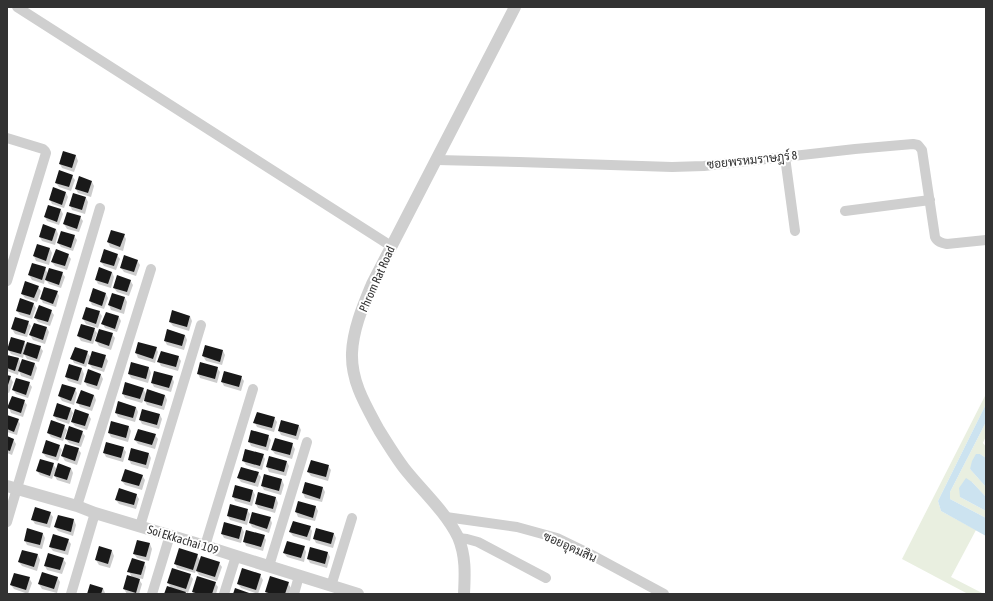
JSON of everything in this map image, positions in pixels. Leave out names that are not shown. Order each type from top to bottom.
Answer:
[{"type":"street","points":[[17,7],[391,246]]},
{"type":"street","name":"Phrom Rat Road","points":[[464,594],[465,568],[458,538],[446,517],[403,467],[371,416],[359,391],[354,372],[352,353],[362,308],[372,284],[515,7]]},
{"type":"street","points":[[7,138],[43,149],[46,153],[7,281]]},
{"type":"street","name":"ซอยพรหมราษฎร์ 8","points":[[437,160],[672,167],[704,166],[870,147],[913,144],[918,145],[922,150],[935,237],[939,242],[947,244],[986,240]]},
{"type":"street","points":[[785,157],[795,232]]},
{"type":"street","points":[[845,211],[930,200]]},
{"type":"street","points":[[7,522],[12,488],[100,208]]},
{"type":"street","points":[[78,506],[151,269]]},
{"type":"street","points":[[140,526],[201,325]]},
{"type":"street","points":[[205,546],[253,389]]},
{"type":"street","points":[[269,566],[308,442]]},
{"type":"street","name":"Soi Ekkachai 109","points":[[12,488],[78,506],[95,513],[358,594]]},
{"type":"street","points":[[71,594],[95,513]]},
{"type":"street","name":"ซอยอุดมสิน","points":[[446,517],[517,527],[557,538],[664,594]]},
{"type":"street","points":[[331,586],[352,518]]},
{"type":"street","points":[[152,594],[170,535]]},
{"type":"street","points":[[458,538],[478,542],[546,578]]},
{"type":"street","points":[[224,594],[236,556]]},
{"type":"street","points":[[294,594],[300,576]]},
{"type":"green space","points":[[986,394],[986,404],[938,501],[941,511],[976,530],[951,577],[984,594],[968,594],[902,559]]},
{"type":"green space","points":[[986,422],[986,436],[983,443],[986,447],[986,458],[980,454],[970,469],[986,487],[986,497],[972,482],[960,497],[986,511],[986,518],[950,499],[950,492]]},
{"type":"water","points":[[986,404],[986,422],[950,492],[950,499],[986,518],[986,536],[941,511],[938,501]]},
{"type":"water","points":[[976,454],[980,454],[986,458],[986,487],[970,469]]},
{"type":"water","points":[[966,478],[972,482],[986,497],[986,511],[960,497],[959,488]]},
{"type":"building","points":[[63,151],[76,155],[72,168],[59,164]]},
{"type":"building","points":[[59,170],[73,175],[69,187],[55,183]]},
{"type":"building","points":[[79,176],[92,181],[88,193],[75,189]]},
{"type":"building","points":[[53,187],[66,192],[62,205],[49,200]]},
{"type":"building","points":[[73,193],[86,197],[82,210],[69,206]]},
{"type":"building","points":[[48,205],[61,209],[57,222],[44,217]]},
{"type":"building","points":[[67,212],[81,216],[77,229],[63,224]]},
{"type":"building","points":[[43,224],[56,229],[52,241],[39,237]]},
{"type":"building","points":[[111,230],[125,234],[120,247],[107,242]]},
{"type":"building","points":[[61,231],[75,235],[71,248],[57,243]]},
{"type":"building","points":[[37,244],[50,248],[46,261],[33,256]]},
{"type":"building","points":[[56,249],[69,254],[65,266],[51,262]]},
{"type":"building","points":[[104,249],[118,254],[114,266],[100,262]]},
{"type":"building","points":[[124,255],[138,260],[134,272],[120,268]]},
{"type":"building","points":[[32,263],[46,267],[42,280],[28,275]]},
{"type":"building","points":[[99,267],[112,272],[108,284],[95,280]]},
{"type":"building","points":[[49,268],[63,272],[59,285],[45,280]]},
{"type":"building","points":[[117,275],[131,280],[127,292],[113,288]]},
{"type":"building","points":[[25,281],[39,286],[34,298],[21,294]]},
{"type":"building","points":[[44,287],[58,291],[53,304],[40,299]]},
{"type":"building","points":[[93,288],[106,293],[102,306],[89,301]]},
{"type":"building","points":[[112,293],[125,297],[121,310],[108,305]]},
{"type":"building","points":[[20,298],[34,303],[30,315],[16,311]]},
{"type":"building","points":[[39,305],[52,310],[48,322],[34,318]]},
{"type":"building","points":[[86,307],[100,311],[96,324],[82,319]]},
{"type":"building","points":[[172,310],[190,316],[187,327],[169,322]]},
{"type":"building","points":[[106,312],[119,316],[115,329],[101,324]]},
{"type":"building","points":[[15,317],[29,321],[25,334],[11,329]]},
{"type":"building","points":[[34,323],[47,327],[43,340],[29,335]]},
{"type":"building","points":[[81,324],[95,328],[91,341],[77,336]]},
{"type":"building","points":[[99,329],[113,333],[109,346],[95,341]]},
{"type":"building","points":[[167,329],[185,335],[182,346],[164,341]]},
{"type":"building","points":[[11,337],[25,341],[21,354],[7,350]]},
{"type":"building","points":[[27,342],[41,346],[37,359],[23,354]]},
{"type":"building","points":[[138,342],[157,347],[153,359],[135,353]]},
{"type":"building","points":[[205,345],[223,350],[220,362],[202,356]]},
{"type":"building","points":[[75,347],[88,351],[84,364],[70,359]]},
{"type":"building","points":[[92,351],[106,355],[102,368],[88,364]]},
{"type":"building","points":[[161,351],[179,356],[176,367],[157,362]]},
{"type":"building","points":[[7,355],[19,358],[15,371],[7,368]]},
{"type":"building","points":[[22,359],[35,363],[31,376],[18,371]]},
{"type":"building","points":[[131,362],[149,367],[146,379],[128,374]]},
{"type":"building","points":[[200,362],[218,367],[215,379],[197,374]]},
{"type":"building","points":[[69,364],[82,368],[78,381],[65,377]]},
{"type":"building","points":[[88,369],[101,374],[97,386],[84,382]]},
{"type":"building","points":[[154,371],[173,376],[169,388],[151,383]]},
{"type":"building","points":[[224,371],[242,376],[239,387],[221,382]]},
{"type":"building","points":[[7,375],[11,376],[7,388]]},
{"type":"building","points":[[16,378],[30,382],[26,395],[12,390]]},
{"type":"building","points":[[125,382],[144,388],[140,399],[122,394]]},
{"type":"building","points":[[62,384],[76,388],[71,401],[58,396]]},
{"type":"building","points":[[147,389],[165,395],[162,406],[144,401]]},
{"type":"building","points":[[81,390],[94,395],[90,407],[76,403]]},
{"type":"building","points":[[12,396],[25,400],[21,413],[7,408]]},
{"type":"building","points":[[118,401],[136,407],[133,418],[115,413]]},
{"type":"building","points":[[57,403],[71,408],[67,420],[53,416]]},
{"type":"building","points":[[75,409],[89,414],[85,426],[71,422]]},
{"type":"building","points":[[142,409],[160,414],[157,425],[139,420]]},
{"type":"building","points":[[257,412],[275,417],[272,428],[253,423]]},
{"type":"building","points":[[7,415],[19,419],[14,432],[7,429]]},
{"type":"building","points":[[51,420],[65,425],[61,438],[47,433]]},
{"type":"building","points":[[281,420],[299,425],[296,436],[278,431]]},
{"type":"building","points":[[111,421],[129,426],[126,438],[108,433]]},
{"type":"building","points":[[69,426],[83,431],[79,443],[65,439]]},
{"type":"building","points":[[138,429],[156,434],[152,445],[134,440]]},
{"type":"building","points":[[251,430],[269,435],[266,447],[248,442]]},
{"type":"building","points":[[7,436],[14,439],[10,451],[7,450]]},
{"type":"building","points":[[275,438],[293,443],[290,455],[271,450]]},
{"type":"building","points":[[46,440],[60,445],[56,457],[42,453]]},
{"type":"building","points":[[106,442],[124,447],[121,458],[103,453]]},
{"type":"building","points":[[65,444],[79,448],[75,461],[61,456]]},
{"type":"building","points":[[131,448],[149,453],[146,465],[128,460]]},
{"type":"building","points":[[245,449],[264,454],[260,466],[242,461]]},
{"type":"building","points":[[269,456],[287,461],[284,472],[266,467]]},
{"type":"building","points":[[40,459],[54,463],[50,476],[36,471]]},
{"type":"building","points":[[311,460],[329,465],[326,477],[307,472]]},
{"type":"building","points":[[58,463],[71,468],[67,480],[54,476]]},
{"type":"building","points":[[241,467],[259,472],[255,483],[237,478]]},
{"type":"building","points":[[125,469],[143,475],[139,486],[121,481]]},
{"type":"building","points":[[264,474],[282,479],[279,491],[261,486]]},
{"type":"building","points":[[305,482],[323,487],[320,499],[302,493]]},
{"type":"building","points":[[235,485],[253,490],[250,502],[232,497]]},
{"type":"building","points":[[119,488],[137,494],[134,505],[115,500]]},
{"type":"building","points":[[258,492],[276,497],[273,509],[255,504]]},
{"type":"building","points":[[298,501],[316,506],[313,518],[295,512]]},
{"type":"building","points":[[230,504],[248,509],[245,521],[227,516]]},
{"type":"building","points":[[35,507],[51,512],[47,524],[31,520]]},
{"type":"building","points":[[252,512],[271,517],[267,529],[249,523]]},
{"type":"building","points":[[58,515],[74,519],[71,532],[54,527]]},
{"type":"building","points":[[293,521],[311,526],[307,537],[289,532]]},
{"type":"building","points":[[224,522],[242,527],[239,539],[221,534]]},
{"type":"building","points":[[27,528],[43,533],[40,545],[24,541]]},
{"type":"building","points":[[316,528],[334,533],[331,544],[313,539]]},
{"type":"building","points":[[246,530],[265,535],[261,547],[243,542]]},
{"type":"building","points":[[53,534],[69,539],[65,551],[49,547]]},
{"type":"building","points":[[137,540],[150,543],[146,557],[133,554]]},
{"type":"building","points":[[287,541],[305,546],[301,558],[283,553]]},
{"type":"building","points":[[99,546],[112,550],[108,564],[95,560]]},
{"type":"building","points":[[310,547],[328,552],[325,564],[307,559]]},
{"type":"building","points":[[179,548],[198,554],[193,570],[174,564]]},
{"type":"building","points":[[22,550],[38,554],[34,567],[18,562]]},
{"type":"building","points":[[48,553],[64,558],[60,570],[44,566]]},
{"type":"building","points":[[201,556],[220,562],[215,577],[196,571]]},
{"type":"building","points":[[132,558],[145,562],[141,575],[127,572]]},
{"type":"building","points":[[172,568],[191,574],[186,589],[167,583]]},
{"type":"building","points":[[242,568],[261,574],[256,590],[237,584]]},
{"type":"building","points":[[42,572],[58,577],[54,589],[38,584]]},
{"type":"building","points":[[14,573],[30,577],[26,590],[10,585]]},
{"type":"building","points":[[127,575],[140,579],[136,593],[123,589]]},
{"type":"building","points":[[197,576],[216,582],[212,594],[199,594],[192,592]]},
{"type":"building","points":[[270,576],[289,582],[285,594],[272,594],[265,592]]},
{"type":"building","points":[[90,584],[103,588],[101,594],[87,594]]},
{"type":"building","points":[[167,586],[186,592],[185,594],[164,594]]},
{"type":"building","points":[[235,588],[252,594],[233,594]]}]
